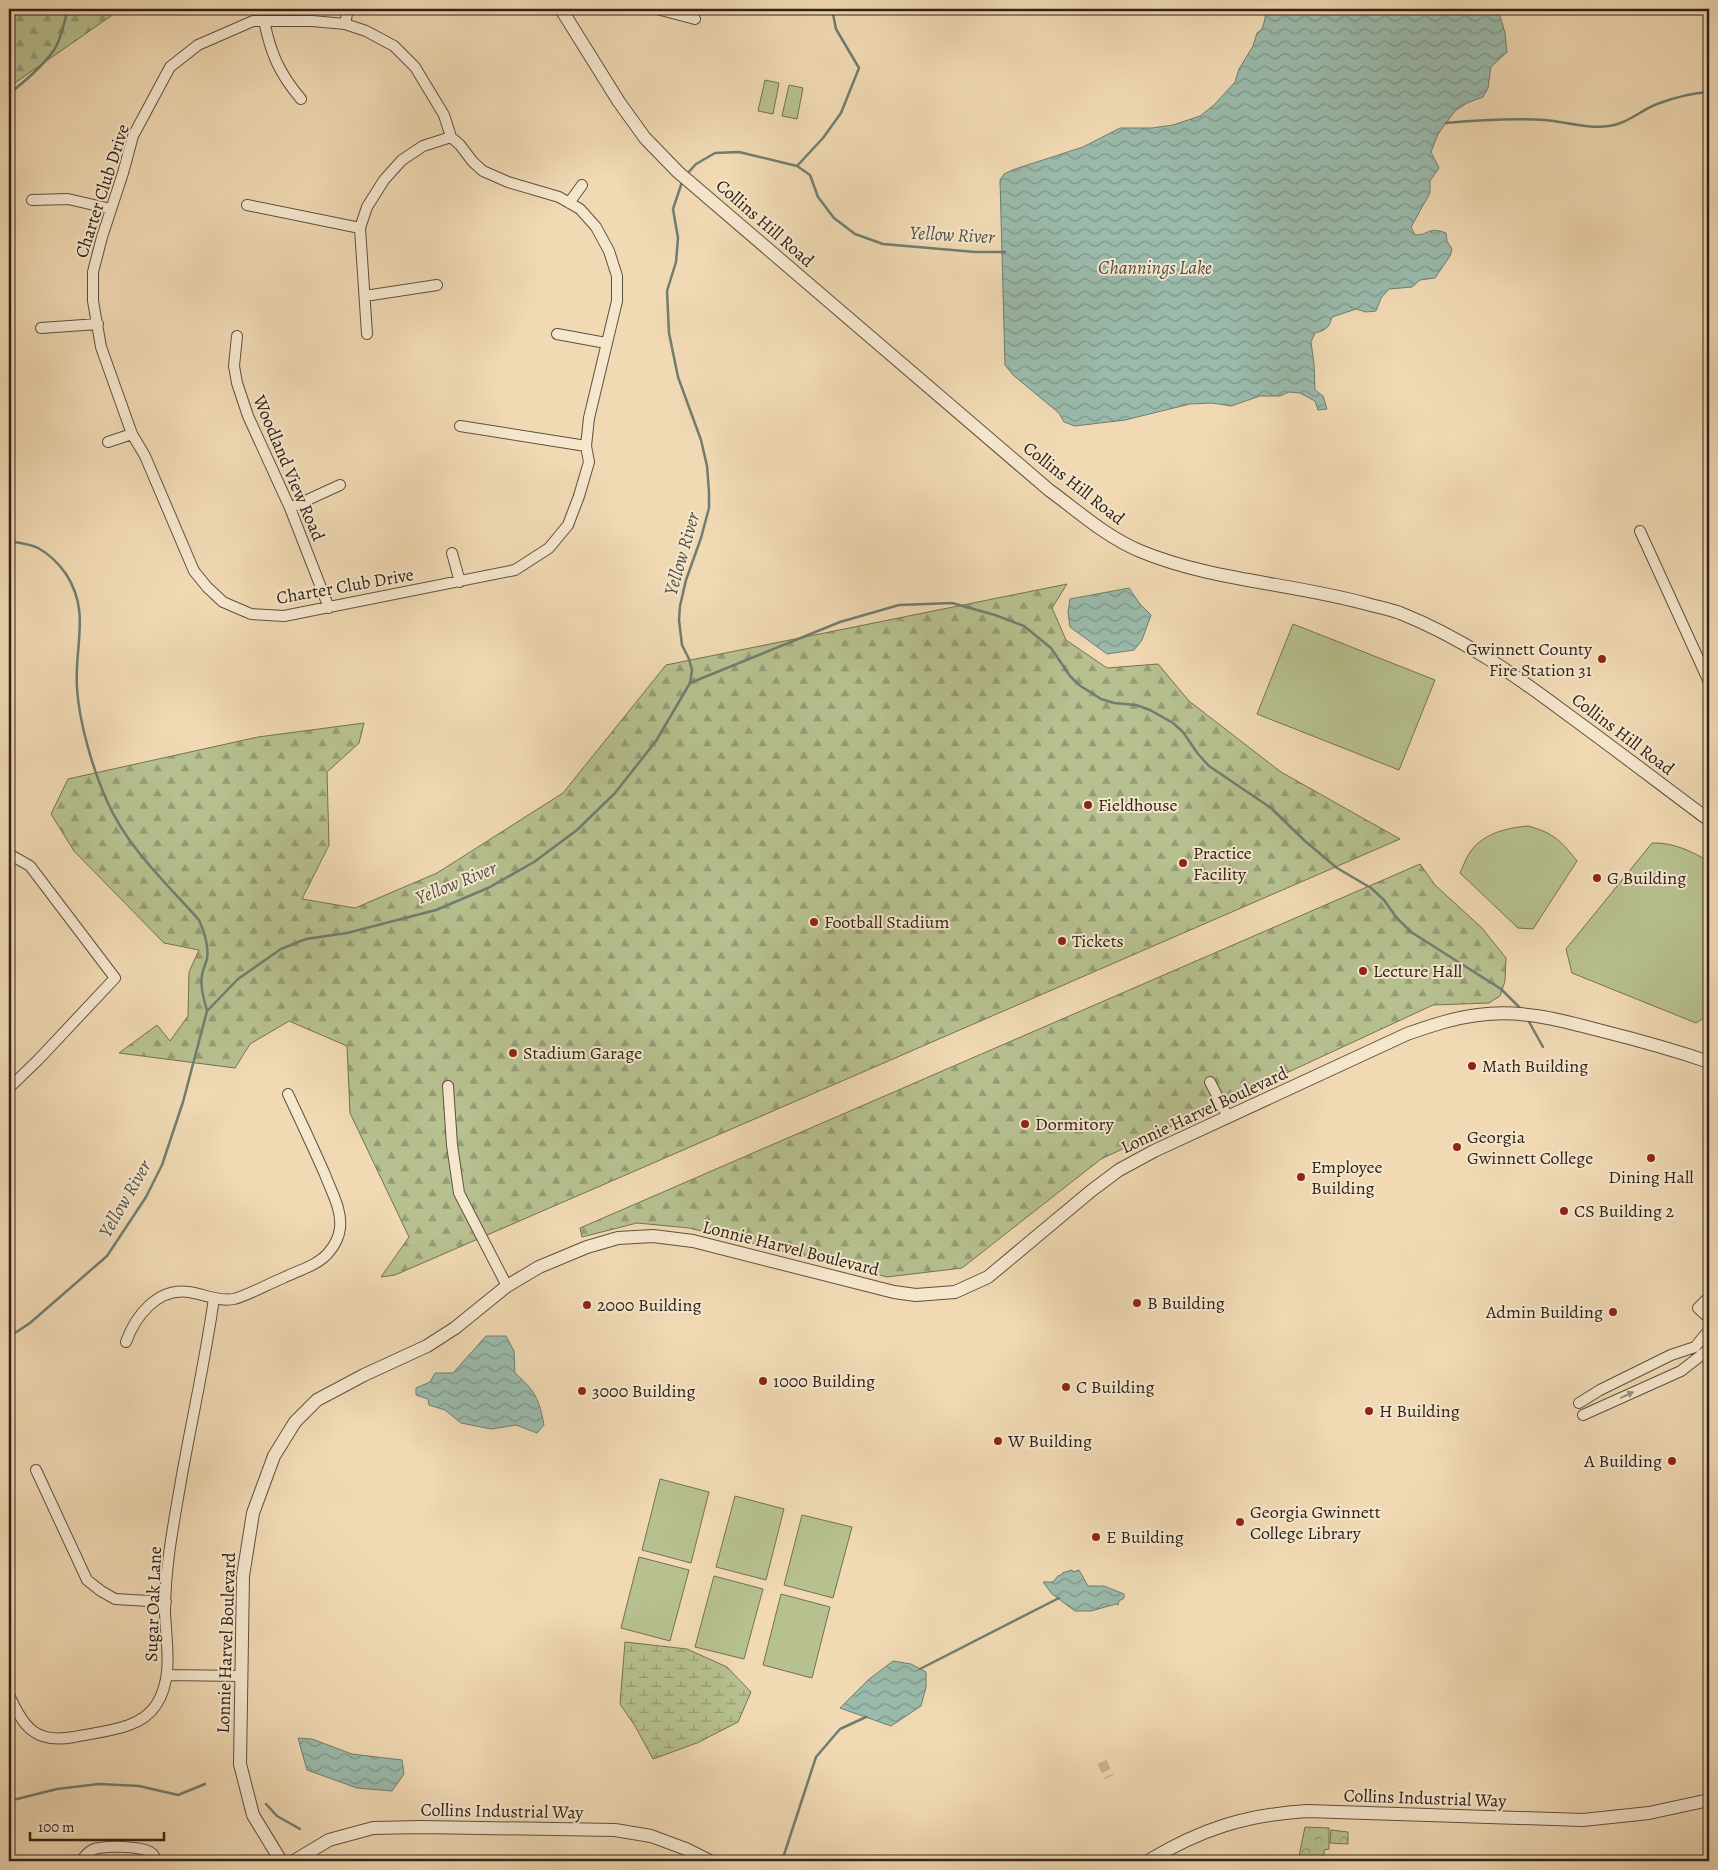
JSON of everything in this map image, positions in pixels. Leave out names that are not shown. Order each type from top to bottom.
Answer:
[{"type":"street","points":[[345,24],[348,9]]},
{"type":"street","name":"Collins Hill Road","points":[[561,9],[619,102],[645,138],[678,172],[1049,490],[1104,531],[1138,550],[1176,564],[1343,598],[1399,613],[1428,626],[1468,646],[1522,681],[1709,820]]},
{"type":"street","points":[[657,9],[695,19]]},
{"type":"street","name":"Charter Club Drive","points":[[253,21],[312,21],[345,24],[366,31],[394,46],[415,67],[444,115],[451,137],[483,171],[508,182],[559,197],[580,209],[596,227],[609,251],[617,276],[616,301],[589,418],[586,446],[588,462],[579,496],[568,525],[549,548],[515,570],[284,616],[251,614],[223,602],[194,571],[145,456],[132,434],[101,347],[93,301],[93,272],[133,136],[170,67],[198,45],[253,21]]},
{"type":"street","points":[[264,21],[271,48],[284,79],[301,100]]},
{"type":"street","points":[[367,334],[360,228],[367,207],[384,180],[402,160],[423,146],[451,137]]},
{"type":"street","points":[[569,202],[582,185]]},
{"type":"street","points":[[32,200],[68,199],[111,209]]},
{"type":"street","points":[[247,205],[360,228]]},
{"type":"street","points":[[365,296],[438,285]]},
{"type":"street","points":[[41,328],[98,324]]},
{"type":"street","points":[[557,334],[606,343]]},
{"type":"street","name":"Woodland View Road","points":[[237,336],[234,366],[237,383],[248,416],[290,508],[329,608]]},
{"type":"street","points":[[460,426],[586,446]]},
{"type":"street","points":[[108,442],[132,434]]},
{"type":"street","points":[[290,508],[340,485]]},
{"type":"street","points":[[1640,531],[1709,682]]},
{"type":"street","points":[[452,554],[460,582]]},
{"type":"street","points":[[9,854],[30,866],[115,978],[9,1088]]},
{"type":"street","name":"Lonnie Harvel Boulevard","points":[[281,1861],[253,1815],[240,1764],[243,1576],[253,1513],[274,1456],[295,1422],[317,1400],[329,1392],[427,1346],[455,1328],[507,1286],[539,1267],[587,1247],[618,1238],[670,1237],[719,1247],[894,1292],[916,1296],[955,1292],[988,1278],[1091,1191],[1119,1170],[1154,1151],[1408,1034],[1443,1022],[1478,1015],[1509,1013],[1552,1017],[1706,1059]]},
{"type":"street","points":[[1706,1059],[1709,1071]]},
{"type":"street","points":[[1210,1082],[1228,1117]]},
{"type":"street","points":[[448,1086],[452,1145],[459,1193],[507,1286]]},
{"type":"street","points":[[126,1342],[137,1317],[155,1301],[166,1296],[187,1292],[233,1300],[323,1259],[338,1237],[340,1227],[339,1210],[313,1145],[288,1094]]},
{"type":"street","points":[[1709,1297],[1698,1308],[1709,1318]]},
{"type":"street","name":"Sugar Oak Lane","points":[[9,1695],[27,1726],[33,1732],[49,1739],[63,1739],[117,1728],[140,1721],[156,1706],[162,1694],[167,1675],[167,1563],[214,1298]]},
{"type":"street","points":[[1579,1403],[1600,1390],[1671,1355],[1695,1347],[1709,1330]]},
{"type":"street","points":[[1583,1415],[1681,1371],[1709,1349]]},
{"type":"street","points":[[36,1470],[87,1580],[115,1599],[166,1602]]},
{"type":"street","points":[[167,1675],[241,1676]]},
{"type":"street","name":"Collins Industrial Way","points":[[1148,1861],[1174,1846],[1206,1832],[1246,1818],[1275,1813],[1306,1811],[1582,1820],[1649,1813],[1709,1800]]},
{"type":"street","name":"Collins Industrial Way","points":[[294,1861],[329,1840],[373,1828],[421,1827],[616,1830],[651,1836],[686,1849],[710,1861]]},
{"type":"street","points":[[81,1861],[91,1851],[103,1847],[113,1847],[146,1850],[152,1852],[156,1861]]},
{"type":"green space","points":[[9,9],[121,9],[9,87]]},
{"type":"green space","points":[[765,80],[779,83],[773,114],[758,111]]},
{"type":"green space","points":[[789,85],[803,88],[797,119],[782,116]]},
{"type":"green space","points":[[1067,584],[1052,608],[1066,640],[1107,668],[1158,664],[1189,701],[1281,772],[1400,839],[395,1275],[381,1277],[409,1237],[350,1113],[347,1046],[289,1021],[250,1044],[235,1068],[119,1053],[157,1025],[170,1041],[188,1016],[189,972],[199,950],[164,943],[74,851],[51,814],[68,779],[258,737],[364,723],[359,743],[327,772],[329,845],[302,899],[355,908],[437,873],[563,793],[666,665]]},
{"type":"green space","points":[[1293,624],[1435,680],[1399,770],[1257,714]]},
{"type":"green space","points":[[1528,826],[1551,835],[1577,861],[1533,929],[1518,928],[1460,873],[1469,853],[1482,840],[1496,832]]},
{"type":"green space","points":[[1652,843],[1682,848],[1709,862],[1709,1015],[1696,1023],[1572,973],[1566,949]]},
{"type":"green space","points":[[1420,864],[1435,885],[1482,928],[1506,958],[1505,981],[1500,996],[1489,1003],[1433,1005],[1101,1159],[962,1268],[887,1277],[689,1228],[637,1223],[582,1237],[580,1228]]},
{"type":"green space","points":[[660,1479],[709,1492],[691,1563],[642,1550]]},
{"type":"green space","points":[[735,1496],[784,1509],[766,1580],[716,1567]]},
{"type":"green space","points":[[802,1515],[852,1527],[833,1598],[784,1585]]},
{"type":"green space","points":[[639,1557],[689,1570],[670,1641],[621,1628]]},
{"type":"green space","points":[[714,1576],[763,1589],[744,1659],[695,1647]]},
{"type":"green space","points":[[781,1594],[830,1607],[812,1678],[763,1665]]},
{"type":"green space","points":[[625,1642],[687,1649],[727,1667],[751,1692],[738,1722],[697,1743],[653,1759],[635,1726],[620,1704]]},
{"type":"green space","points":[[1305,1827],[1329,1828],[1329,1849],[1324,1850],[1324,1861],[1298,1861]]},
{"type":"green space","points":[[1331,1830],[1348,1832],[1348,1844],[1330,1843]]},
{"type":"water","name":"Channings Lake","points":[[1266,9],[1498,9],[1505,33],[1507,52],[1491,67],[1488,88],[1483,97],[1467,103],[1455,111],[1438,134],[1431,152],[1439,168],[1430,181],[1430,193],[1411,227],[1415,235],[1436,230],[1446,233],[1447,241],[1452,249],[1450,256],[1435,278],[1420,280],[1412,287],[1389,289],[1381,298],[1376,311],[1366,312],[1356,309],[1332,317],[1330,324],[1326,328],[1315,333],[1311,342],[1315,390],[1323,396],[1327,409],[1318,410],[1315,401],[1300,393],[1289,392],[1280,396],[1260,396],[1231,406],[1212,403],[1190,404],[1125,420],[1075,426],[1064,422],[1059,413],[1013,375],[1005,365],[1000,180],[1004,174],[1015,169],[1083,147],[1120,128],[1152,128],[1173,125],[1200,116],[1214,105],[1235,82],[1239,69],[1253,46],[1257,33],[1262,29]]},
{"type":"water","points":[[1129,588],[1140,604],[1151,615],[1142,640],[1134,650],[1107,654],[1070,627],[1068,612],[1070,599]]},
{"type":"water","points":[[486,1336],[506,1336],[514,1351],[515,1373],[532,1390],[540,1408],[544,1425],[537,1433],[516,1425],[491,1429],[461,1423],[445,1410],[429,1405],[428,1399],[416,1395],[416,1388],[430,1382],[435,1373],[453,1373]]},
{"type":"water","points":[[1072,1570],[1073,1572],[1079,1570],[1088,1586],[1104,1586],[1124,1594],[1124,1598],[1119,1601],[1118,1605],[1091,1611],[1075,1611],[1052,1594],[1043,1582],[1053,1582],[1062,1573]]},
{"type":"water","points":[[893,1661],[911,1664],[926,1672],[926,1687],[921,1706],[891,1726],[840,1708],[868,1680]]},
{"type":"water","points":[[298,1738],[312,1739],[352,1754],[402,1760],[404,1774],[392,1791],[357,1788],[307,1770]]},
{"type":"waterway","points":[[9,94],[39,68],[54,50],[61,35],[68,9]]},
{"type":"waterway","points":[[797,166],[823,138],[841,113],[859,68],[836,29],[832,9]]},
{"type":"waterway","points":[[1446,123],[1532,119],[1601,127],[1622,123],[1663,102],[1709,92]]},
{"type":"waterway","points":[[1704,93],[1709,97]]},
{"type":"waterway","name":"Yellow River","points":[[686,175],[696,164],[715,153],[739,152],[797,166],[810,175],[818,197],[834,218],[855,234],[883,244],[975,252],[1005,252]]},
{"type":"waterway","name":"Yellow River","points":[[9,1337],[30,1323],[107,1256],[146,1197],[162,1165],[183,1102],[207,1011],[238,979],[281,949],[306,939],[347,933],[436,910],[488,888],[534,862],[577,830],[615,793],[656,741],[690,683],[692,670],[682,645],[679,620],[680,606],[686,580],[701,538],[709,508],[709,492],[707,466],[701,440],[678,377],[669,333],[667,291],[676,262],[678,238],[673,209],[682,182]]},
{"type":"waterway","points":[[9,541],[35,547],[46,553],[63,570],[74,588],[80,616],[77,673],[78,701],[92,761],[107,801],[125,834],[148,864],[199,920],[207,944],[207,959],[202,980],[207,1011]]},
{"type":"waterway","points":[[690,683],[840,622],[899,605],[952,603],[995,615],[1024,626],[1051,648],[1070,676],[1079,685],[1101,699],[1114,703],[1136,705],[1150,710],[1173,723],[1183,732],[1209,766],[1271,808],[1305,841],[1337,868],[1371,888],[1384,900],[1396,917],[1411,932],[1501,989],[1521,1009]]},
{"type":"waterway","points":[[1528,1020],[1543,1047]]},
{"type":"waterway","points":[[920,1669],[1059,1598]]},
{"type":"waterway","points":[[782,1861],[816,1757],[840,1729],[866,1717]]},
{"type":"waterway","points":[[9,1801],[57,1789],[99,1784],[139,1786],[178,1795],[205,1784]]},
{"type":"waterway","points":[[266,1804],[277,1816],[300,1829]]},
{"type":"tunnel","points":[[1102,1762],[1109,1777]]},
{"type":"place","name":"Gwinnett County Fire Station 31","points":[[1602,659]]},
{"type":"place","name":"Fieldhouse","points":[[1088,805]]},
{"type":"place","name":"Practice Facility","points":[[1183,863]]},
{"type":"place","name":"G Building","points":[[1597,878]]},
{"type":"place","name":"Football Stadium","points":[[814,922]]},
{"type":"place","name":"Tickets","points":[[1062,941]]},
{"type":"place","name":"Lecture Hall","points":[[1363,971]]},
{"type":"place","name":"Stadium Garage","points":[[513,1053]]},
{"type":"place","name":"Math Building","points":[[1472,1066]]},
{"type":"place","name":"Dormitory","points":[[1025,1124]]},
{"type":"place","name":"Georgia Gwinnett College","points":[[1457,1147]]},
{"type":"place","name":"Dining Hall","points":[[1651,1158]]},
{"type":"place","name":"Employee Building","points":[[1301,1177]]},
{"type":"place","name":"CS Building 2","points":[[1564,1211]]},
{"type":"place","name":"B Building","points":[[1137,1303]]},
{"type":"place","name":"2000 Building","points":[[587,1305]]},
{"type":"place","name":"Admin Building","points":[[1613,1312]]},
{"type":"place","name":"1000 Building","points":[[763,1381]]},
{"type":"place","name":"C Building","points":[[1066,1387]]},
{"type":"place","name":"3000 Building","points":[[582,1391]]},
{"type":"place","name":"H Building","points":[[1369,1411]]},
{"type":"place","name":"W Building","points":[[998,1441]]},
{"type":"place","name":"A Building","points":[[1672,1461]]},
{"type":"place","name":"Georgia Gwinnett College Library","points":[[1240,1522]]},
{"type":"place","name":"E Building","points":[[1096,1537]]}]
